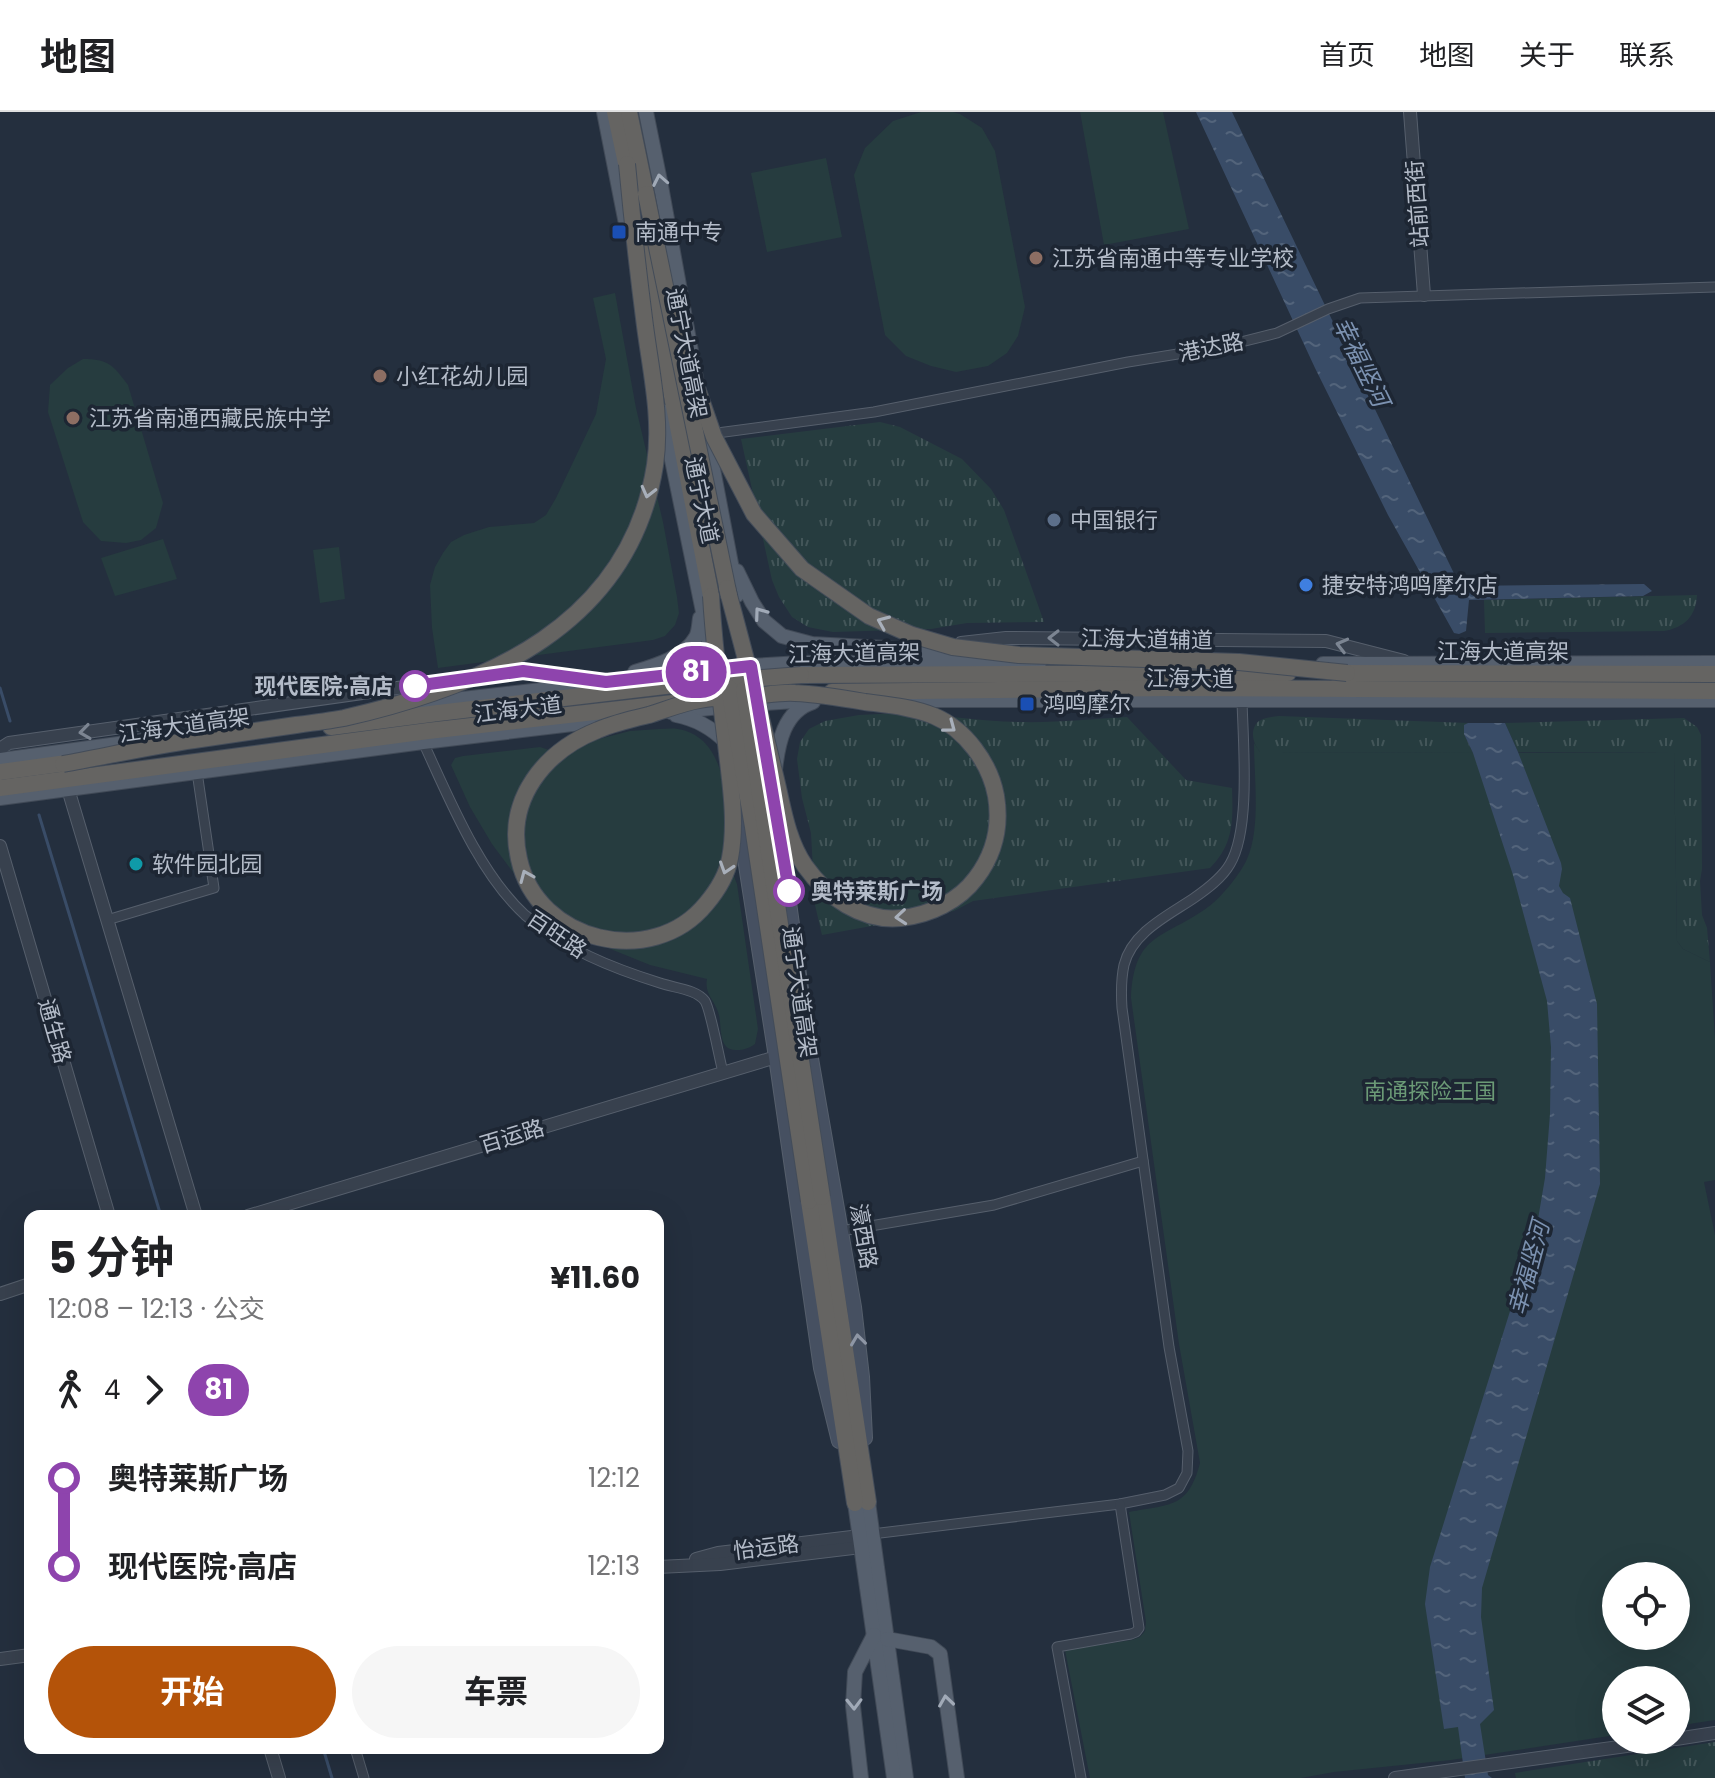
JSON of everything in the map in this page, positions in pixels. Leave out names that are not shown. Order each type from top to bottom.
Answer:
[{"type":"highway","name":"通宁大道高架","points":[[615,112],[669,375],[704,593],[726,665],[816,1199]]},
{"type":"highway","name":"通宁大道高架","points":[[629,112],[727,588],[766,826],[861,1503]]},
{"type":"highway","points":[[63,764],[178,742],[343,718],[434,693],[487,673],[526,651],[573,616],[601,590],[628,550],[642,516],[654,465],[657,435],[627,164]]},
{"type":"highway","points":[[646,194],[671,272],[700,402],[727,464],[754,514],[802,569],[840,598],[869,616],[912,635],[953,647],[1019,655],[1239,662],[1347,673]]},
{"type":"highway","points":[[727,588],[791,840],[805,865],[835,898],[875,917],[895,919],[930,911],[966,890],[990,856],[997,833],[998,813],[994,786],[984,761],[972,744],[937,717],[905,708],[794,693]]},
{"type":"highway","points":[[696,700],[597,730],[558,752],[543,765],[524,795],[517,832],[519,862],[529,887],[542,905],[575,929],[592,936],[627,941],[659,936],[697,915],[712,897],[730,862],[733,831],[730,782],[704,593]]},
{"type":"highway","name":"江海大道高架","points":[[0,772],[438,713],[682,684],[801,675],[1715,674]]},
{"type":"highway","name":"江海大道高架","points":[[0,788],[428,731],[696,700],[794,693],[1172,688],[1715,691]]},
{"type":"main road","name":"通宁大道","points":[[604,112],[704,593],[721,708]]},
{"type":"main road","name":"通宁大道","points":[[646,112],[758,703]]},
{"type":"main road","points":[[724,532],[752,602],[764,621],[782,636],[812,644],[904,649],[994,663]]},
{"type":"main road","points":[[606,682],[657,665],[685,650],[696,636],[704,593]]},
{"type":"main road","name":"江海大道","points":[[0,760],[419,704],[801,663],[1715,663]]},
{"type":"main road","points":[[773,790],[780,737],[787,723],[798,709],[820,700]]},
{"type":"main road","name":"江海大道","points":[[0,798],[423,742],[758,703],[820,700],[1715,700]]},
{"type":"main road","name":"濠西路","points":[[758,703],[789,894],[809,1047],[854,1307],[862,1377],[861,1503],[864,1539],[906,1778]]},
{"type":"main road","name":"濠西路","points":[[721,708],[821,1368],[861,1503]]},
{"type":"main road","points":[[664,713],[682,716],[712,728],[726,742]]},
{"type":"main road","points":[[861,1778],[853,1706],[855,1672],[880,1637],[931,1647],[940,1654],[957,1778]]},
{"type":"main road","name":"濠西路","points":[[880,1637],[894,1778]]},
{"type":"street","name":"站前西街","points":[[1410,112],[1424,295]]},
{"type":"street","name":"港达路","points":[[706,434],[874,412],[1221,347],[1277,333],[1360,298],[1715,287]]},
{"type":"street","name":"江海大道辅道","points":[[877,663],[904,649],[1006,638],[1326,641],[1417,664]]},
{"type":"street","points":[[5,746],[523,671],[606,682]]},
{"type":"street","points":[[864,1539],[1165,1495],[1179,1488],[1187,1473],[1188,1451],[1169,1347],[1122,1008],[1121,980],[1125,961],[1142,935],[1202,893],[1230,865],[1238,845],[1243,814],[1242,700]]},
{"type":"street","name":"百旺路","points":[[423,742],[481,860],[504,892],[525,915],[588,957],[630,974],[698,994],[707,1003],[723,1072]]},
{"type":"street","points":[[107,920],[214,888],[197,772]]},
{"type":"street","points":[[68,789],[194,1210]]},
{"type":"street","name":"通生路","points":[[0,846],[107,1210]]},
{"type":"street","name":"百运路","points":[[268,1210],[776,1057]]},
{"type":"street","points":[[841,1231],[994,1205],[1143,1161]]},
{"type":"street","points":[[0,1294],[24,1286]]},
{"type":"street","points":[[1081,1778],[1057,1647],[1131,1634],[1139,1628],[1120,1504]]},
{"type":"street","name":"怡运路","points":[[664,1566],[718,1553],[864,1539]]},
{"type":"street","points":[[0,1659],[24,1656]]},
{"type":"street","points":[[1690,1737],[1715,1733]]},
{"type":"street","points":[[1395,1778],[1602,1749]]},
{"type":"street","points":[[272,1754],[279,1778]]},
{"type":"street","points":[[357,1754],[364,1778]]},
{"type":"green space","points":[[921,112],[960,114],[982,128],[995,151],[1025,307],[1018,336],[1007,353],[988,366],[956,372],[931,366],[906,356],[885,335],[854,175],[865,148],[893,121]]},
{"type":"green space","points":[[1080,112],[1163,112],[1189,229],[1104,245]]},
{"type":"green space","points":[[826,158],[842,237],[767,252],[751,173]]},
{"type":"green space","points":[[615,293],[636,408],[677,597],[679,613],[675,625],[665,636],[653,640],[438,668],[430,585],[435,567],[451,542],[464,535],[489,527],[534,523],[546,515],[596,414],[606,359],[593,298]]},
{"type":"green space","points":[[83,359],[109,364],[128,385],[163,503],[156,528],[141,540],[126,543],[101,541],[83,522],[48,412],[50,385]]},
{"type":"green space","points":[[880,422],[900,427],[962,459],[991,489],[1004,510],[1044,622],[967,623],[931,629],[833,632],[808,627],[792,617],[772,580],[741,439]]},
{"type":"green space","points":[[163,539],[177,579],[115,596],[101,558]]},
{"type":"green space","points":[[339,547],[345,599],[320,603],[313,550]]},
{"type":"green space","points":[[1697,595],[1692,615],[1678,627],[1664,631],[1485,633],[1484,600]]},
{"type":"green space","points":[[901,713],[1020,722],[1127,717],[1186,780],[1232,788],[1232,821],[1228,841],[1210,868],[973,901],[954,911],[822,935],[815,905],[811,833],[797,759],[800,742],[809,729],[825,721],[859,715]]},
{"type":"green space","points":[[1279,716],[1468,723],[1464,726],[1464,734],[1473,753],[1260,752],[1253,736],[1256,724]]},
{"type":"green space","points":[[1684,718],[1697,727],[1701,735],[1700,881],[1710,962],[1683,949],[1677,941],[1674,753],[1518,752],[1505,723]]},
{"type":"green space","points":[[678,729],[694,735],[715,758],[721,774],[758,1029],[755,1044],[744,1049],[731,1049],[724,1043],[718,1010],[707,989],[707,979],[650,965],[613,950],[592,940],[532,898],[492,844],[470,807],[451,765],[455,758],[463,756],[540,747],[552,751],[630,731]]},
{"type":"green space","name":"南通探险王国","points":[[1254,743],[1260,752],[1674,753],[1677,941],[1683,949],[1710,962],[1715,1038],[1715,1180],[1704,1182],[1715,1235],[1715,1720],[1690,1724],[1690,1666],[1602,1666],[1602,1737],[1301,1778],[1090,1778],[1065,1650],[1132,1640],[1145,1631],[1129,1512],[1166,1505],[1183,1497],[1190,1489],[1200,1463],[1179,1344],[1131,998],[1133,976],[1138,960],[1154,939],[1213,903],[1230,885],[1244,865],[1251,846],[1256,802]]},
{"type":"green space","points":[[1715,1742],[1715,1778],[1516,1778],[1515,1773],[1638,1754],[1690,1754],[1690,1746]]},
{"type":"water","points":[[1196,112],[1232,112],[1460,586],[1644,584],[1652,591],[1643,596],[1469,600],[1466,631],[1454,633],[1388,515],[1315,368]]},
{"type":"water","name":"幸福竖河","points":[[1505,723],[1561,863],[1559,886],[1570,898],[1597,1004],[1600,1184],[1482,1588],[1481,1617],[1494,1710],[1480,1724],[1488,1775],[1492,1778],[1465,1778],[1458,1727],[1444,1729],[1425,1604],[1430,1567],[1537,1225],[1545,1178],[1551,1047],[1547,1001],[1513,875],[1464,734],[1464,725]]},
{"type":"waterway","points":[[0,688],[10,721]]},
{"type":"waterway","points":[[39,815],[159,1210]]},
{"type":"waterway","points":[[325,1754],[332,1778]]},
{"type":"bus line","name":"81","points":[[415,686],[523,671],[606,682],[751,666],[789,891]]},
{"type":"place","name":"南通中专","points":[[619,232]]},
{"type":"place","name":"江苏省南通中等专业学校","points":[[1036,258]]},
{"type":"place","name":"小红花幼儿园","points":[[380,376]]},
{"type":"place","name":"江苏省南通西藏民族中学","points":[[73,418]]},
{"type":"place","name":"中国银行","points":[[1054,520]]},
{"type":"place","name":"捷安特鸿鸣摩尔店","points":[[1306,585]]},
{"type":"place","name":"现代医院·高店","points":[[415,686]]},
{"type":"place","name":"鸿鸣摩尔","points":[[1027,704]]},
{"type":"place","name":"软件园北园","points":[[136,864]]},
{"type":"place","name":"奥特莱斯广场","points":[[789,891]]}]
